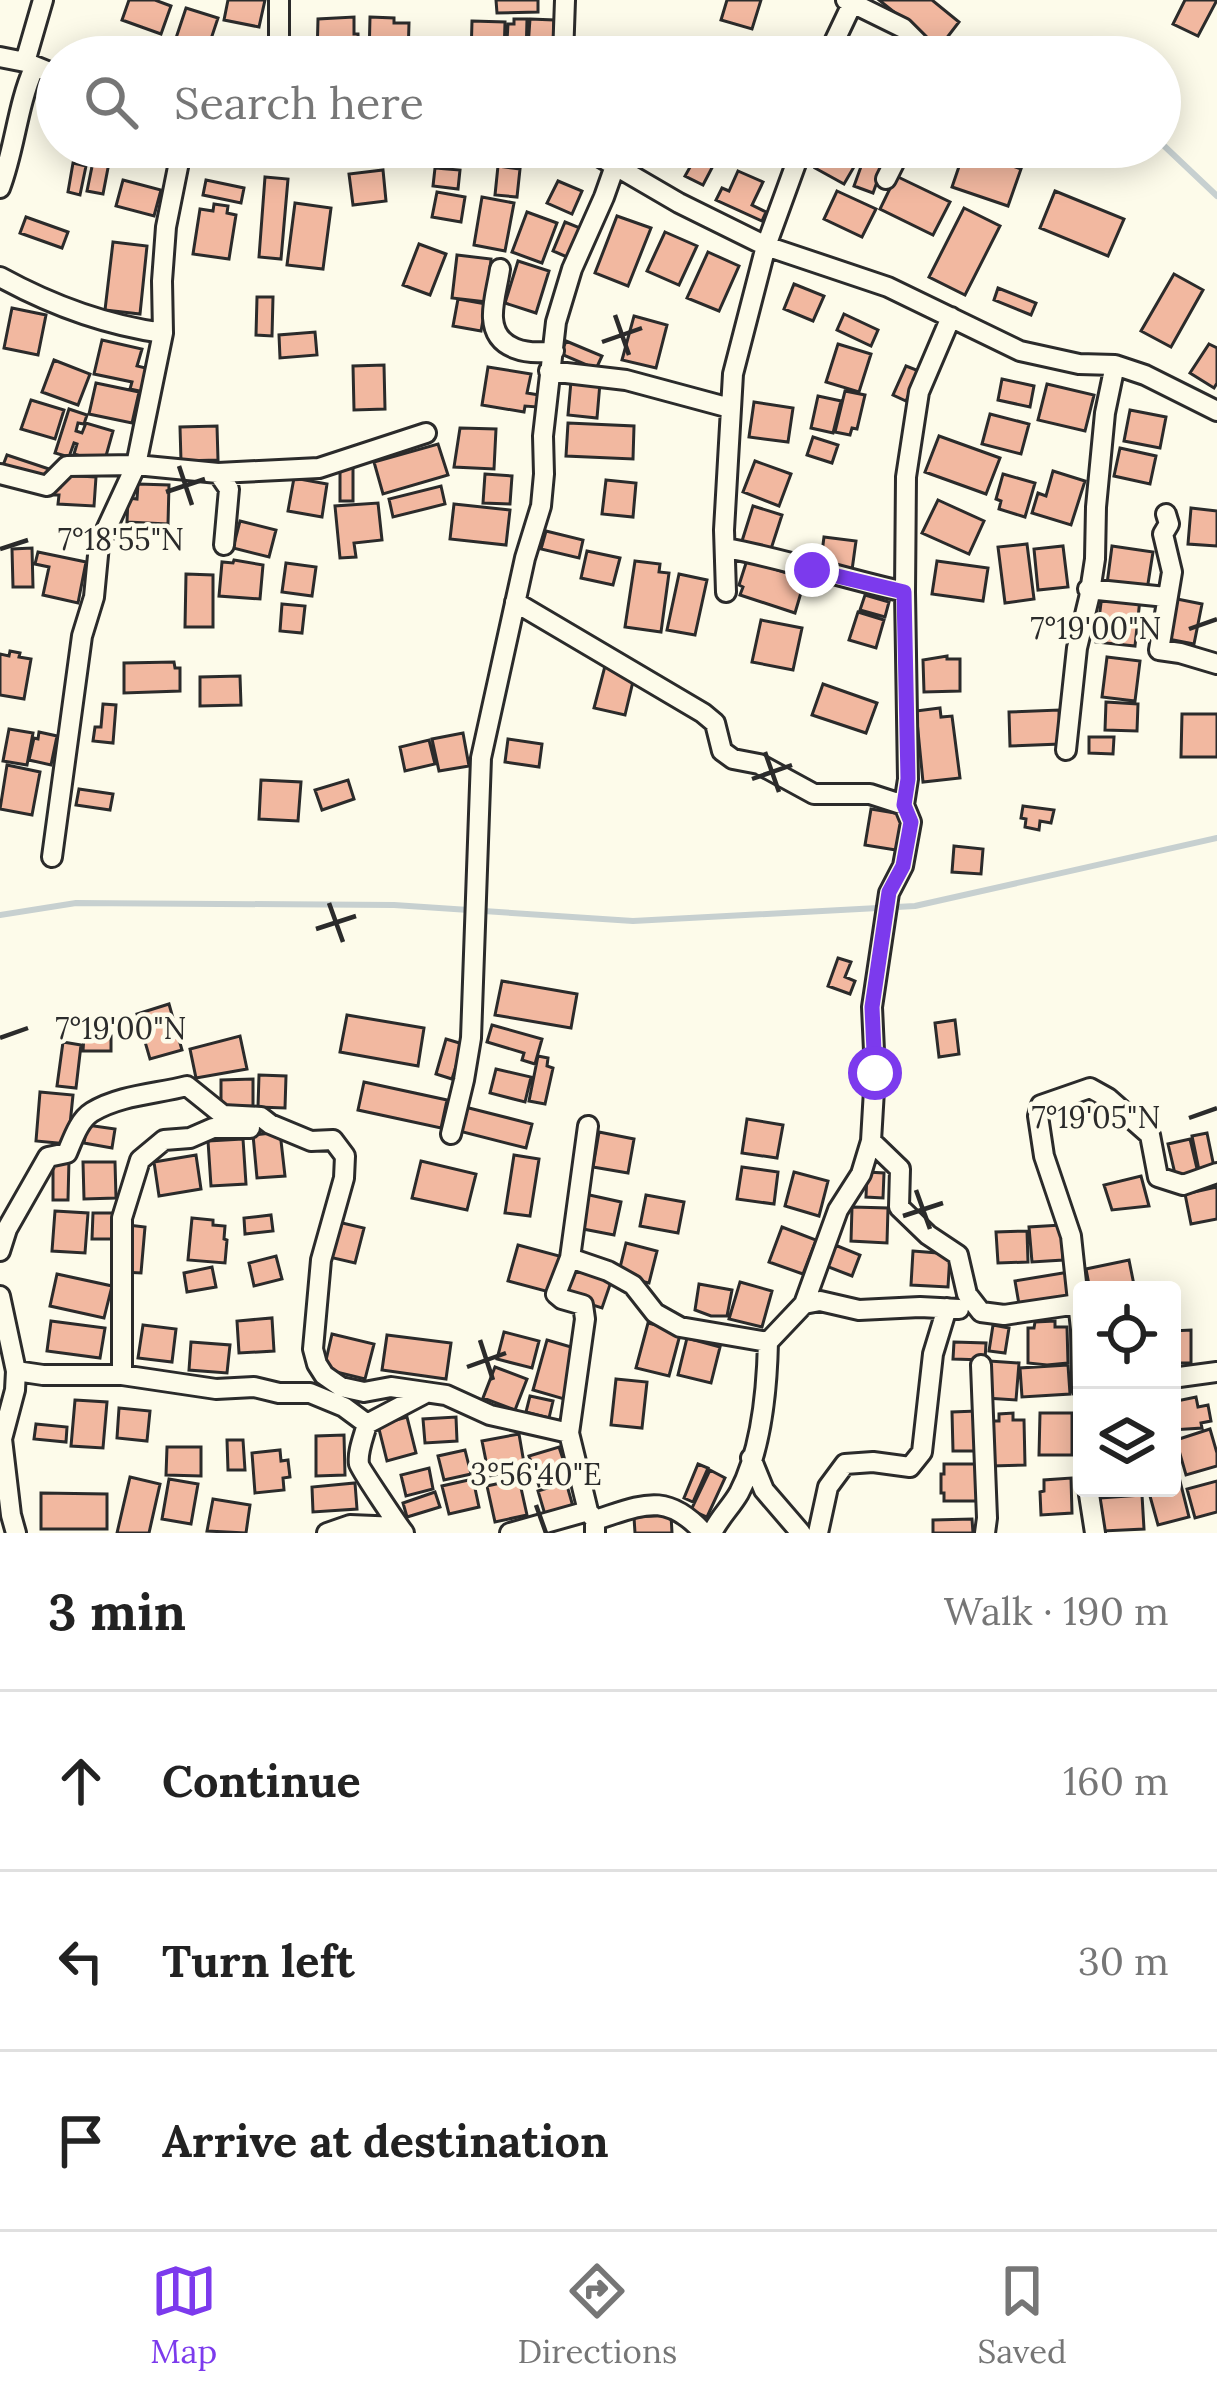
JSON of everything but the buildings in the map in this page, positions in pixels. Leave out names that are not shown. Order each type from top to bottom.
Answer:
[{"type":"street","points":[[36,36],[44,0]]},
{"type":"street","points":[[279,0],[279,36]]},
{"type":"street","points":[[564,36],[565,0]]},
{"type":"street","points":[[836,36],[851,1],[911,36]]},
{"type":"street","points":[[0,188],[9,166],[36,37]]},
{"type":"street","points":[[0,57],[36,67]]},
{"type":"street","points":[[52,857],[99,545],[136,465],[164,332],[166,227],[178,168]]},
{"type":"street","points":[[451,1134],[470,1038],[482,758],[541,506],[542,436],[556,322],[572,269],[614,168]]},
{"type":"street","points":[[618,168],[766,246],[888,287],[1020,351],[1078,364],[1114,365],[1217,411]]},
{"type":"street","points":[[726,592],[724,530],[733,374],[766,246],[794,168]]},
{"type":"street","points":[[886,179],[892,168]]},
{"type":"street","points":[[500,269],[493,318],[496,332],[509,347],[730,409]]},
{"type":"street","points":[[0,277],[40,298],[124,328],[164,332]]},
{"type":"street","points":[[511,1533],[667,1504],[708,1533],[739,1493],[757,1442],[768,1342],[804,1304],[838,1210],[861,1174],[871,1141],[872,1007],[889,892],[903,866],[911,822],[904,805],[908,779],[906,477],[919,392],[951,317]]},
{"type":"street","points":[[1066,750],[1076,648],[1094,559],[1105,413],[1114,365]]},
{"type":"street","points":[[0,474],[47,486],[67,466],[136,465],[218,472],[319,468],[426,433]]},
{"type":"street","points":[[218,472],[230,489],[224,545]]},
{"type":"street","points":[[1166,514],[1169,524],[1163,534],[1172,572],[1159,650],[1217,664]]},
{"type":"street","points":[[726,548],[904,592]]},
{"type":"street","points":[[1088,589],[1166,597]]},
{"type":"street","points":[[515,602],[703,713],[716,723],[722,751],[733,759],[759,764],[814,794],[870,794],[904,805]]},
{"type":"street","points":[[0,1251],[7,1228],[48,1157],[68,1153],[90,1113],[136,1095],[187,1086],[224,1115],[261,1117],[311,1141],[333,1140],[346,1156],[321,1260],[313,1349],[324,1375],[341,1387],[364,1392],[391,1387],[446,1396],[490,1415],[569,1433]]},
{"type":"street","points":[[1076,1281],[1071,1236],[1044,1156],[1037,1116],[1041,1105],[1090,1088],[1150,1135],[1158,1177],[1184,1185],[1217,1173]]},
{"type":"street","points":[[588,1126],[570,1258],[556,1294],[583,1305],[586,1319],[569,1433],[593,1521]]},
{"type":"street","points":[[122,1375],[122,1218],[140,1160],[164,1141],[190,1138],[213,1128],[287,1130]]},
{"type":"street","points":[[871,1141],[899,1169],[899,1208],[958,1255],[967,1294],[981,1312]]},
{"type":"street","points":[[570,1258],[608,1270],[633,1285],[655,1313],[680,1327],[768,1342]]},
{"type":"street","points":[[0,1296],[16,1371],[2,1439],[16,1533]]},
{"type":"street","points":[[804,1304],[820,1301],[859,1310],[947,1308],[1004,1315],[1073,1305]]},
{"type":"street","points":[[818,1533],[828,1487],[845,1464],[910,1467],[922,1453],[933,1354],[947,1308]]},
{"type":"street","points":[[981,1365],[985,1533]]},
{"type":"street","points":[[16,1371],[122,1375],[217,1389],[310,1393],[344,1407],[367,1424]]},
{"type":"street","points":[[1181,1378],[1215,1378]]},
{"type":"street","points":[[401,1530],[358,1461],[367,1424],[428,1393]]},
{"type":"street","points":[[751,1458],[764,1490],[801,1533]]},
{"type":"street","points":[[1089,1497],[1095,1533]]},
{"type":"street","points":[[327,1533],[350,1525],[401,1530]]},
{"type":"waterway","points":[[1181,162],[1217,196]]},
{"type":"waterway","points":[[0,915],[76,903],[394,905],[633,921],[915,906],[1217,838]]},
{"type":"route","points":[[812,570],[904,592],[908,779],[904,805],[911,822],[903,866],[889,892],[880,945],[872,1007],[875,1073]]}]
